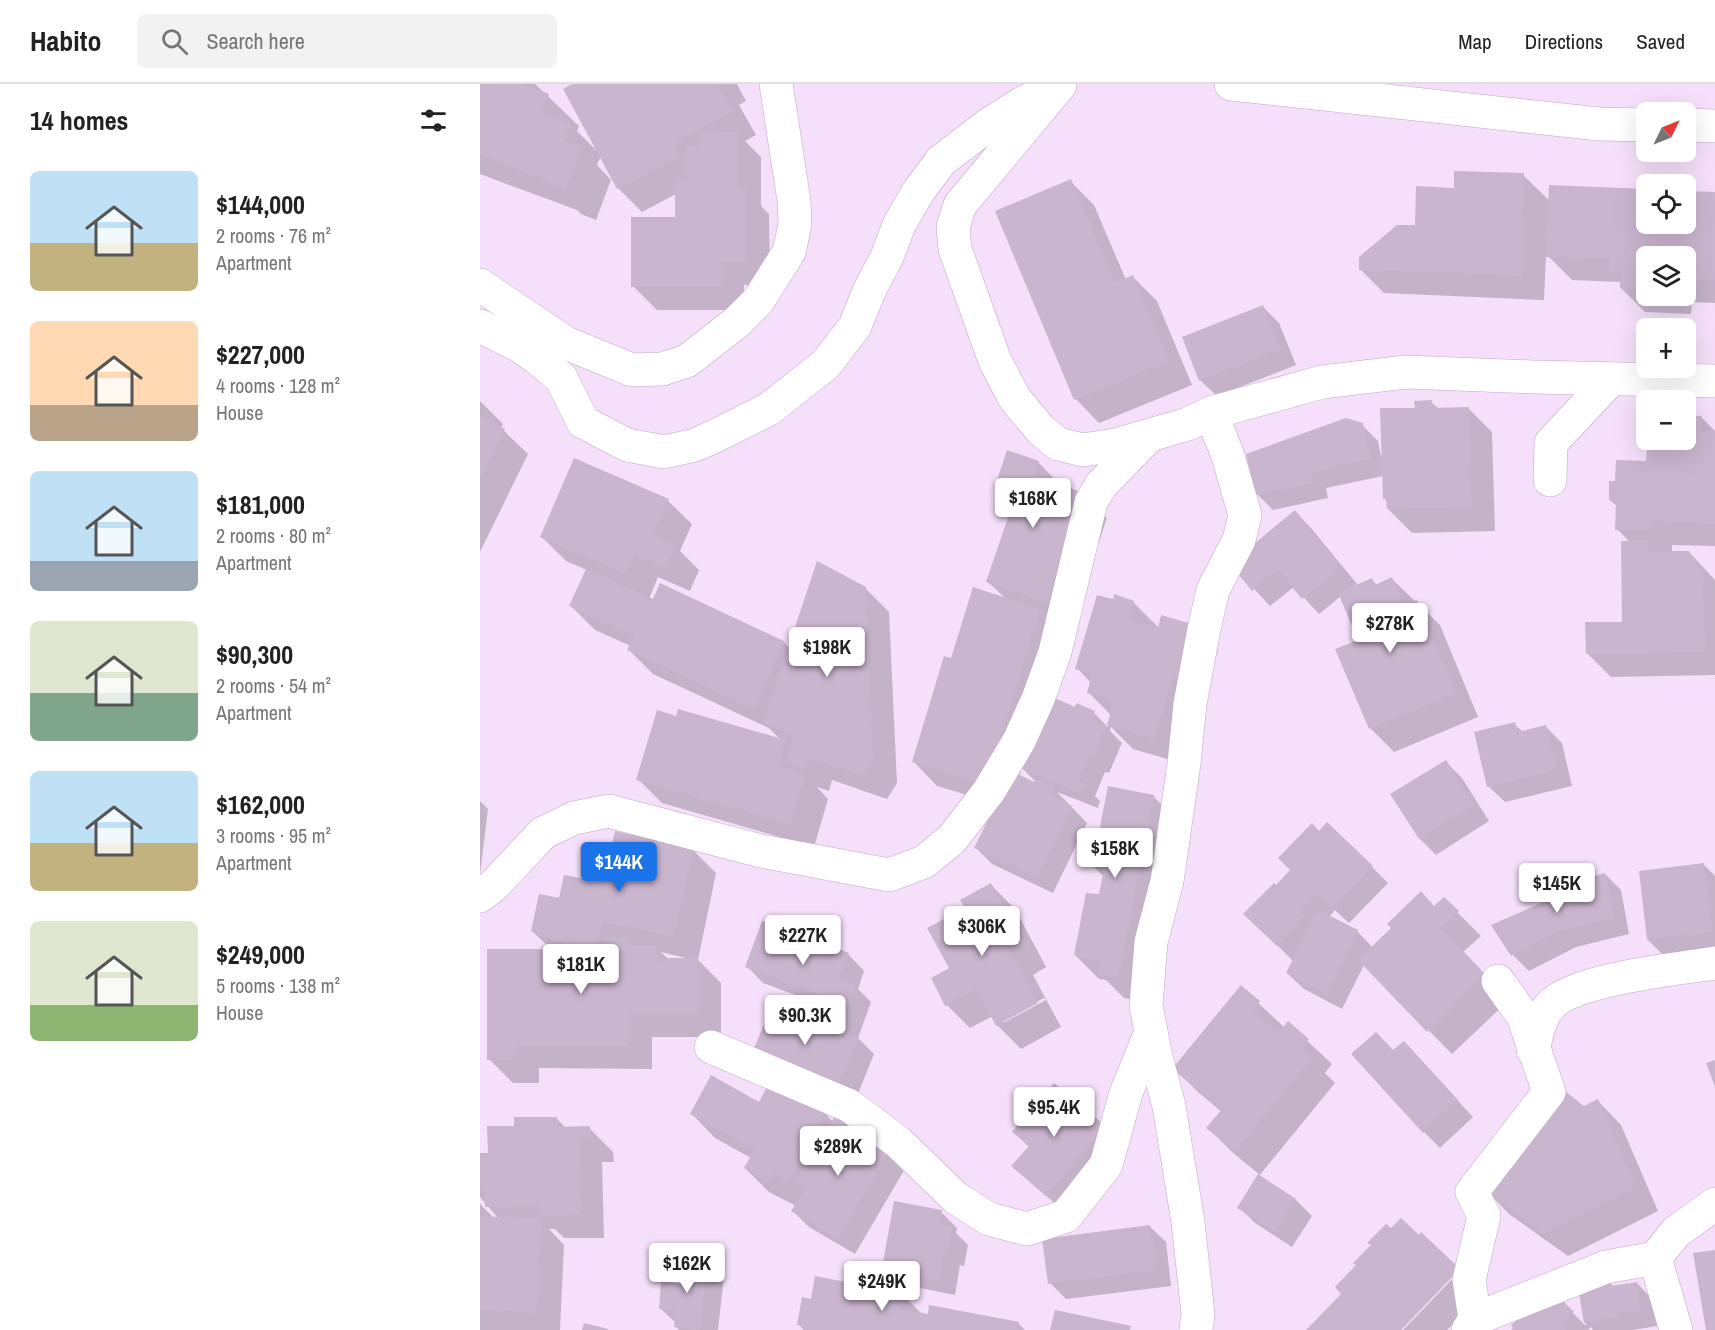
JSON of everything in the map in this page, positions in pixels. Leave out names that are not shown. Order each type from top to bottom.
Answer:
[{"type":"street","points":[[480,285],[566,343],[632,370],[662,369],[687,361],[737,322],[758,301],[789,252],[795,225],[794,201],[776,84]]},
{"type":"street","points":[[480,326],[520,346],[561,378],[583,422],[627,445],[664,452],[705,441],[769,409],[826,364],[855,326],[899,225],[918,192],[941,161],[988,125],[1019,94],[1062,84]]},
{"type":"street","points":[[1062,84],[960,205],[953,226],[955,249],[995,361],[1015,399],[1041,430],[1059,444],[1083,450],[1115,445],[1188,424],[1211,413],[1322,382],[1406,372],[1715,381]]},
{"type":"street","points":[[1231,84],[1377,92],[1599,124],[1636,125]]},
{"type":"street","points":[[1696,125],[1715,126]]},
{"type":"street","points":[[561,378],[566,343]]},
{"type":"street","points":[[1550,480],[1551,443],[1611,379]]},
{"type":"street","points":[[1196,1330],[1198,1314],[1188,1222],[1169,1106],[1146,1005],[1151,942],[1167,881],[1190,704],[1213,590],[1239,540],[1245,515],[1231,465],[1211,413]]},
{"type":"street","points":[[480,896],[493,886],[543,833],[574,818],[609,811],[761,851],[889,875],[924,862],[952,839],[971,815],[989,791],[1019,741],[1038,699],[1055,652],[1091,502],[1101,485],[1149,436]]},
{"type":"street","points":[[1533,1050],[1541,1020],[1551,1005],[1569,994],[1591,985],[1626,976],[1715,963]]},
{"type":"street","points":[[1498,981],[1523,1016],[1549,1092],[1472,1192],[1484,1216],[1469,1280],[1471,1324],[1606,1268],[1655,1258],[1676,1232],[1715,1204]]},
{"type":"street","points":[[711,1047],[850,1106],[898,1142],[956,1197],[989,1219],[1027,1229],[1066,1216],[1107,1165],[1126,1093],[1151,1032]]},
{"type":"street","points":[[1655,1258],[1676,1330]]},
{"type":"building","points":[[480,84],[522,84],[549,94],[542,113],[571,123],[564,142],[582,148],[566,190],[549,184],[549,181],[480,155]]},
{"type":"building","points":[[572,84],[718,84],[733,111],[674,143],[680,156],[617,189],[563,89]]},
{"type":"building","points":[[700,131],[738,132],[738,189],[746,189],[746,262],[721,261],[721,287],[631,287],[631,217],[675,217],[675,179],[687,180],[687,147],[700,147]]},
{"type":"building","points":[[1454,171],[1524,173],[1521,276],[1359,270],[1359,257],[1397,225],[1415,225],[1416,186],[1454,188]]},
{"type":"building","points":[[1071,179],[1115,283],[1133,275],[1169,361],[1074,400],[995,211]]},
{"type":"building","points":[[1549,185],[1636,189],[1636,234],[1696,234],[1696,191],[1715,192],[1715,280],[1696,279],[1696,246],[1636,246],[1636,289],[1620,288],[1621,273],[1608,272],[1609,259],[1546,257]]},
{"type":"building","points":[[1263,305],[1280,349],[1199,381],[1182,337]]},
{"type":"building","points":[[1432,400],[1432,408],[1469,407],[1472,507],[1387,509],[1386,499],[1383,499],[1380,408],[1415,408],[1414,401]]},
{"type":"building","points":[[480,416],[505,429],[480,480]]},
{"type":"building","points":[[1696,416],[1702,416],[1701,431],[1715,431],[1715,524],[1649,521],[1649,531],[1615,530],[1616,501],[1609,500],[1609,481],[1615,481],[1616,460],[1646,461],[1647,450],[1696,450]]},
{"type":"building","points":[[1346,418],[1363,423],[1370,459],[1311,472],[1313,483],[1255,494],[1246,454]]},
{"type":"building","points":[[1007,450],[1039,461],[1034,475],[1084,493],[1047,602],[986,582],[1017,491],[996,483]]},
{"type":"building","points":[[574,458],[669,499],[653,535],[676,545],[666,568],[634,554],[625,574],[540,537]]},
{"type":"building","points":[[1295,510],[1342,567],[1302,599],[1278,570],[1252,591],[1230,564]]},
{"type":"building","points":[[1648,540],[1648,551],[1689,551],[1703,574],[1705,652],[1586,654],[1585,622],[1622,622],[1621,541]]},
{"type":"building","points":[[817,561],[866,587],[873,759],[863,776],[808,758],[805,768],[786,762],[794,736],[763,723]]},
{"type":"building","points":[[586,569],[653,599],[660,583],[784,641],[754,709],[627,650],[634,636],[569,606]]},
{"type":"building","points":[[1392,577],[1404,605],[1417,600],[1456,693],[1369,729],[1335,649],[1358,640],[1338,593],[1372,578],[1375,585]]},
{"type":"building","points":[[973,587],[1040,609],[986,785],[912,762],[944,656],[951,658]]},
{"type":"building","points":[[1114,594],[1134,601],[1128,620],[1158,628],[1161,615],[1195,625],[1179,679],[1173,677],[1154,739],[1107,725],[1114,701],[1087,693],[1092,674],[1075,669],[1097,595],[1113,599]]},
{"type":"building","points":[[1050,696],[1075,707],[1076,703],[1095,711],[1092,720],[1106,726],[1093,758],[1088,757],[1079,781],[1085,784],[1081,793],[1020,768]]},
{"type":"building","points":[[678,709],[786,740],[778,766],[805,774],[790,824],[636,780],[657,710],[676,716]]},
{"type":"building","points":[[1515,722],[1518,732],[1546,725],[1557,770],[1487,787],[1474,732]]},
{"type":"building","points":[[1446,760],[1474,805],[1419,839],[1390,794]]},
{"type":"building","points":[[1012,771],[1034,782],[1036,779],[1055,788],[1051,795],[1072,806],[1037,878],[974,848]]},
{"type":"building","points":[[1108,786],[1154,795],[1118,978],[1098,975],[1101,961],[1074,955],[1086,893],[1099,894],[1104,869],[1092,867]]},
{"type":"building","points":[[1327,822],[1373,866],[1332,908],[1318,895],[1301,912],[1306,916],[1277,946],[1243,914],[1290,870],[1278,858],[1312,823],[1319,831]]},
{"type":"building","points":[[615,831],[693,848],[674,937],[602,922],[596,950],[550,939],[551,935],[531,931],[539,894],[559,898],[564,875],[591,880],[596,851],[610,854]]},
{"type":"building","points":[[1704,863],[1712,932],[1647,940],[1639,871]]},
{"type":"building","points":[[1605,873],[1614,918],[1560,931],[1511,956],[1491,925],[1555,897],[1552,889]]},
{"type":"building","points":[[991,883],[1024,943],[1010,951],[1038,1003],[996,1026],[976,989],[945,1006],[931,978],[949,968],[927,928],[965,908],[960,900]]},
{"type":"building","points":[[1421,891],[1434,906],[1444,897],[1459,911],[1441,928],[1486,975],[1427,1032],[1358,960],[1391,928],[1387,924]]},
{"type":"building","points":[[1318,910],[1358,930],[1326,994],[1286,973]]},
{"type":"building","points":[[762,921],[849,953],[839,979],[856,985],[843,1021],[816,1011],[822,995],[745,967]]},
{"type":"building","points":[[606,937],[628,937],[628,945],[656,945],[656,962],[667,961],[668,958],[697,958],[698,1014],[629,1014],[629,1046],[516,1045],[516,1060],[487,1060],[487,949],[559,949],[559,957],[606,957]]},
{"type":"building","points":[[1241,985],[1260,1001],[1253,1010],[1279,1032],[1288,1021],[1309,1039],[1302,1048],[1312,1058],[1235,1152],[1206,1128],[1222,1109],[1172,1069]]},
{"type":"building","points":[[774,1001],[859,1037],[836,1091],[751,1055]]},
{"type":"building","points":[[1376,1032],[1393,1050],[1404,1041],[1458,1100],[1423,1133],[1351,1054]]},
{"type":"building","points":[[1715,1060],[1715,1087],[1706,1063]]},
{"type":"building","points":[[711,1075],[759,1102],[770,1081],[826,1112],[788,1182],[774,1174],[770,1183],[744,1168],[754,1150],[690,1114]]},
{"type":"building","points":[[1054,1083],[1106,1126],[1046,1196],[1011,1166],[1029,1146],[1012,1132]]},
{"type":"building","points":[[1565,1091],[1584,1106],[1598,1099],[1636,1187],[1543,1233],[1484,1190],[1547,1119]]},
{"type":"building","points":[[835,1116],[891,1150],[838,1239],[791,1211],[806,1187],[796,1182]]},
{"type":"building","points":[[514,1117],[557,1117],[557,1127],[590,1126],[591,1139],[579,1139],[581,1214],[539,1215],[539,1206],[485,1207],[485,1189],[480,1189],[480,1153],[488,1153],[487,1126],[514,1126]]},
{"type":"building","points":[[1258,1174],[1296,1199],[1276,1232],[1237,1208]]},
{"type":"building","points":[[894,1201],[942,1210],[939,1225],[953,1227],[948,1250],[944,1250],[939,1280],[882,1268]]},
{"type":"building","points":[[480,1216],[541,1219],[536,1313],[480,1309]]},
{"type":"building","points":[[1401,1218],[1419,1235],[1421,1232],[1460,1269],[1401,1330],[1306,1330],[1341,1294],[1335,1287],[1356,1265],[1353,1263],[1371,1245],[1367,1243],[1386,1224],[1391,1228]]},
{"type":"building","points":[[1150,1225],[1156,1270],[1048,1284],[1042,1239]]},
{"type":"building","points":[[1715,1250],[1715,1330],[1706,1330],[1693,1253]]},
{"type":"building","points":[[683,1255],[708,1258],[700,1330],[674,1327],[675,1310],[659,1309],[661,1281],[680,1284]]},
{"type":"building","points":[[815,1276],[903,1293],[900,1309],[928,1314],[929,1305],[1019,1322],[1017,1330],[803,1330],[804,1326],[797,1325],[802,1297],[811,1299]]},
{"type":"building","points":[[1611,1282],[1611,1286],[1637,1282],[1641,1310],[1618,1313],[1618,1317],[1584,1323],[1578,1287]]},
{"type":"building","points":[[1555,1293],[1574,1312],[1561,1325],[1566,1330],[1511,1330],[1513,1328],[1511,1325],[1518,1319]]},
{"type":"building","points":[[1055,1310],[1131,1326],[1130,1330],[1050,1330]]},
{"type":"building","points":[[584,1323],[608,1329],[608,1330],[582,1330]]}]
